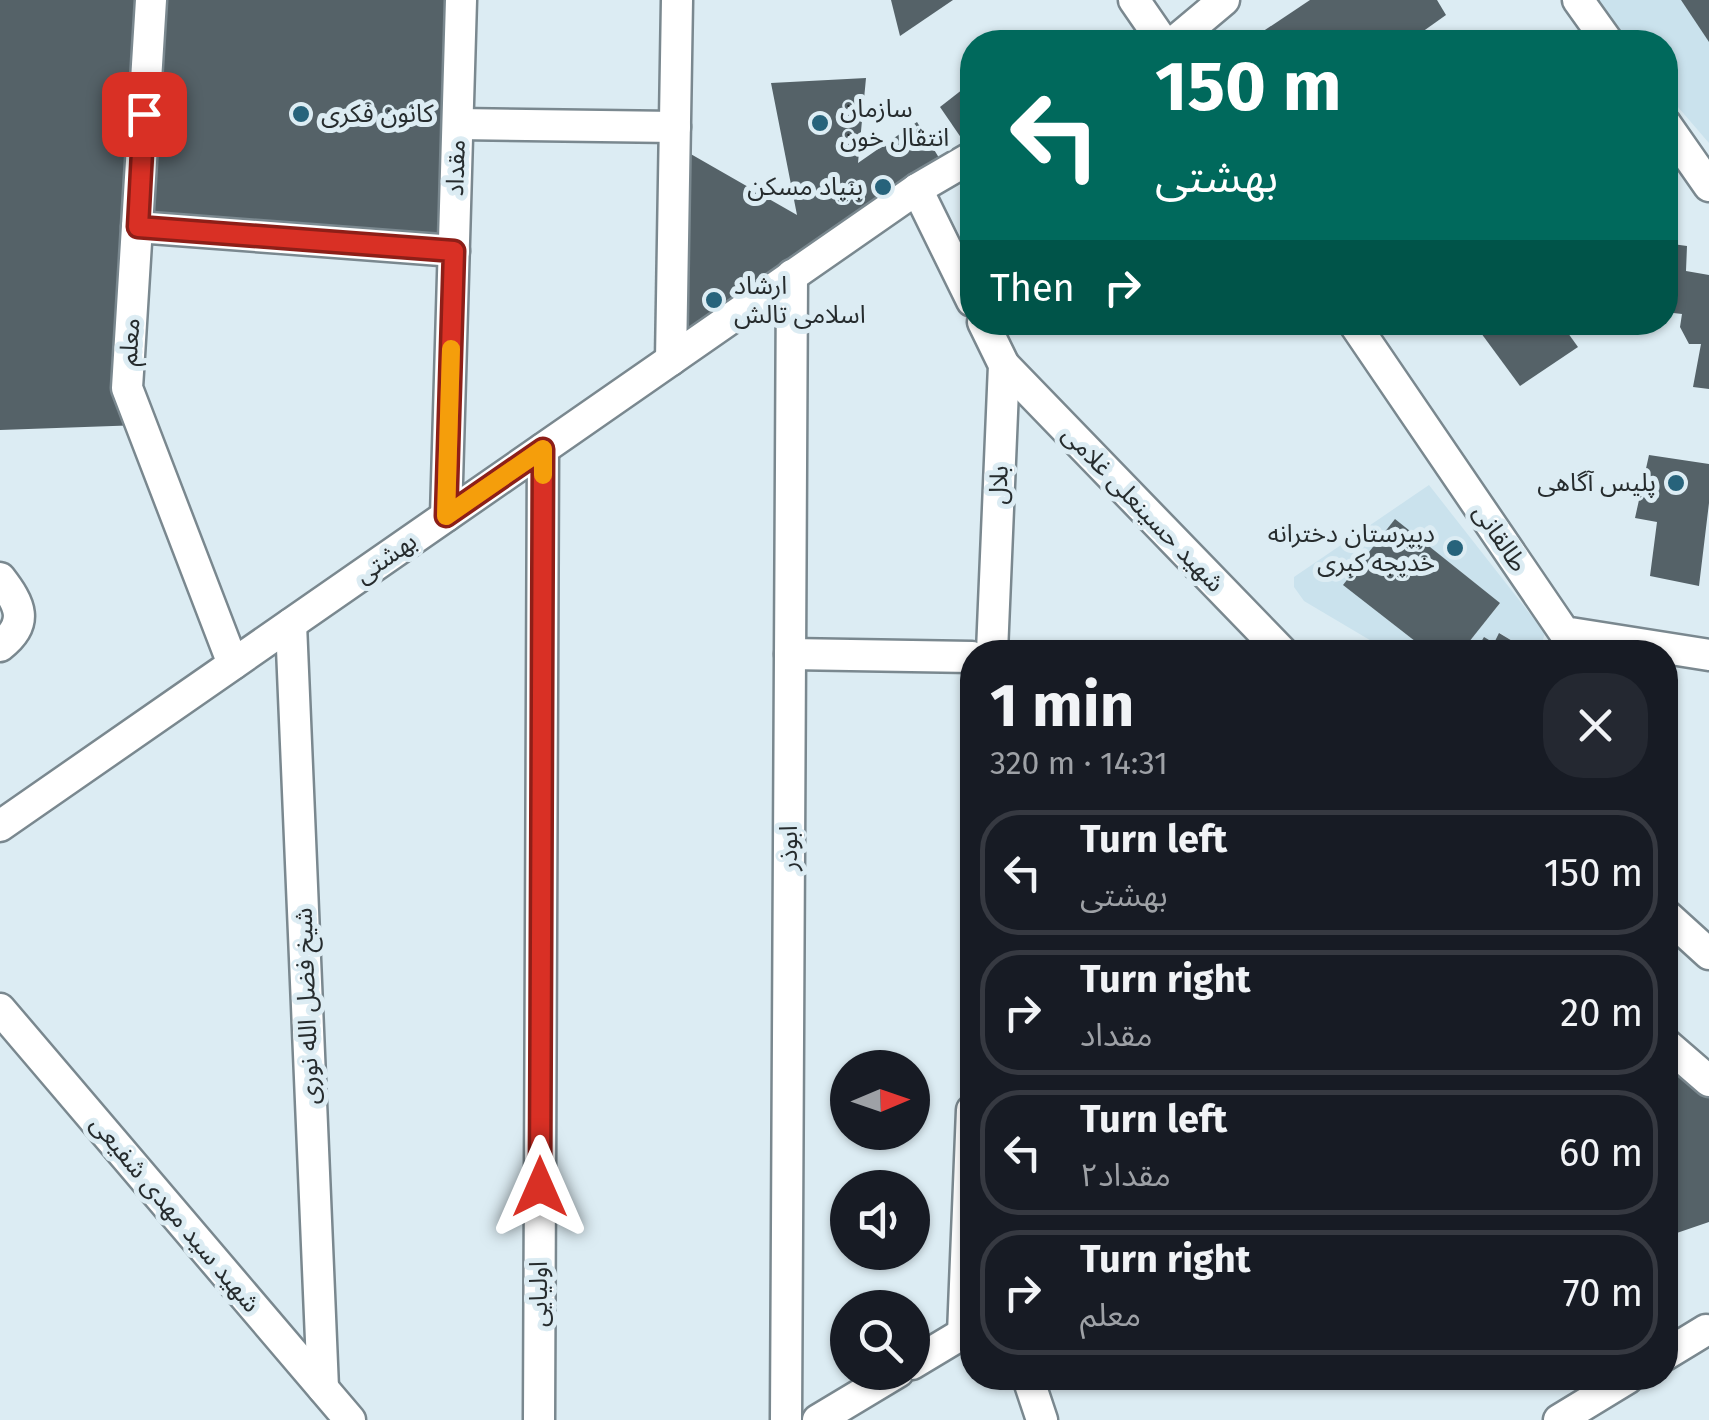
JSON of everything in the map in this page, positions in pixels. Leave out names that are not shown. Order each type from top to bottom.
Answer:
[{"type":"street","name":"معلم","points":[[151,0],[127,388],[233,664]]},
{"type":"street","name":"مقداد","points":[[446,516],[461,0]]},
{"type":"street","points":[[671,360],[677,0]]},
{"type":"street","points":[[1134,0],[1155,30]]},
{"type":"street","points":[[1188,30],[1224,0]]},
{"type":"street","points":[[1578,0],[1599,30]]},
{"type":"street","points":[[458,124],[675,127]]},
{"type":"street","points":[[1678,142],[1709,186]]},
{"type":"street","name":"بهشتی","points":[[0,826],[792,275],[917,189],[960,165]]},
{"type":"street","points":[[917,189],[960,277]]},
{"type":"street","points":[[138,227],[454,251]]},
{"type":"street","name":"ابوذر","points":[[786,1420],[792,275]]},
{"type":"street","name":"بلال","points":[[989,335],[1004,365],[993,640]]},
{"type":"street","name":"طالقانی","points":[[1363,335],[1564,632],[1614,640]]},
{"type":"street","name":"شهید حسینعلی غلامی","points":[[1004,365],[1270,640]]},
{"type":"street","name":"اولیایی","points":[[539,1420],[543,449]]},
{"type":"street","points":[[0,578],[16,598],[20,618],[14,636],[0,646]]},
{"type":"street","name":"شیخ فضل الله نوری","points":[[290,624],[322,1388]]},
{"type":"street","name":"طالقانی","points":[[1678,650],[1709,655]]},
{"type":"street","points":[[790,654],[960,657]]},
{"type":"street","points":[[1678,926],[1709,954]]},
{"type":"street","name":"شهید سید مهدی شفیعی","points":[[0,1008],[350,1420]]},
{"type":"street","points":[[1678,1051],[1703,1065]]},
{"type":"street","points":[[1678,1347],[1706,1330]]},
{"type":"street","points":[[930,1353],[960,1336]]},
{"type":"street","points":[[818,1420],[868,1390]]},
{"type":"street","points":[[1032,1390],[1042,1420]]},
{"type":"street","points":[[1559,1420],[1608,1390]]},
{"type":"shaded area","points":[[1584,0],[1709,0],[1709,143],[1678,107],[1678,30],[1611,30]]},
{"type":"shaded area","name":"دبیرستان دخترانه خدیجه کبری","points":[[1429,485],[1545,633],[1543,640],[1511,640],[1500,633],[1496,640],[1471,640],[1500,603],[1395,520],[1344,585],[1414,640],[1370,640],[1304,601],[1294,587],[1294,577]]},
{"type":"building","points":[[0,0],[461,0],[454,251],[137,227],[141,425],[0,430]]},
{"type":"building","points":[[891,0],[953,0],[900,36]]},
{"type":"building","points":[[1310,0],[1437,0],[1446,15],[1425,30],[1265,30]]},
{"type":"building","points":[[1681,0],[1709,0],[1709,42]]},
{"type":"building","points":[[866,78],[858,163],[917,122],[941,161],[671,359],[675,145],[797,215],[771,83]]},
{"type":"building","points":[[960,91],[960,136],[940,107]]},
{"type":"building","points":[[1678,245],[1687,246],[1686,271],[1709,275],[1709,389],[1693,387],[1701,344],[1689,344],[1680,327],[1682,314],[1678,314]]},
{"type":"building","points":[[1482,335],[1569,335],[1578,347],[1520,386]]},
{"type":"building","points":[[1649,455],[1709,464],[1709,503],[1699,586],[1650,576],[1657,522],[1635,518]]},
{"type":"building","points":[[1395,519],[1500,603],[1471,640],[1414,640],[1343,585]]},
{"type":"building","points":[[1678,1056],[1709,1086],[1709,1222],[1678,1233]]},
{"type":"slow traffic","points":[[451,349],[446,516],[543,449],[543,475]]},
{"type":"place","name":"کانون فکری","points":[[301,114]]},
{"type":"place","name":"سازمان انتقال خون","points":[[820,123]]},
{"type":"place","name":"بنیاد مسکن","points":[[883,187]]},
{"type":"place","name":"ارشاد اسلامی تالش","points":[[714,300]]},
{"type":"place","name":"پلیس آگاهی","points":[[1676,483]]},
{"type":"place","name":"دبیرستان دخترانه خدیجه کبری","points":[[1455,548]]},
{"type":"route","points":[[144,114],[138,227],[454,251],[446,516],[543,449],[540,1187]]}]
